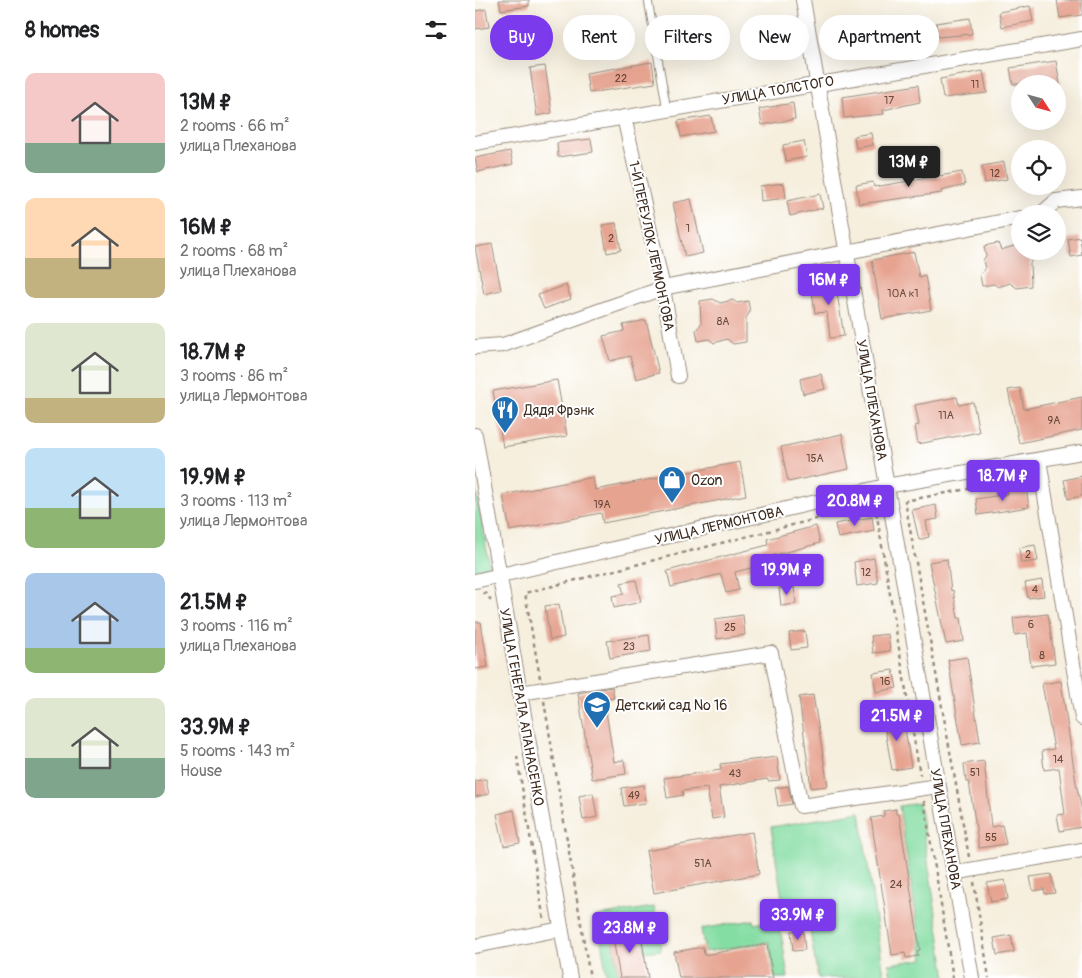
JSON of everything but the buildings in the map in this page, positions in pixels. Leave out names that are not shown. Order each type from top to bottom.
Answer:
[{"type":"street","name":"УЛИЦА ПЛЕХАНОВА","points":[[803,0],[972,978]]},
{"type":"street","name":"УЛИЦА ТОЛСТОГО","points":[[475,144],[1082,38]]},
{"type":"street","name":"1-Й ПЕРЕУЛОК ЛЕРМОНТОВА","points":[[624,117],[663,288],[678,376]]},
{"type":"street","points":[[1051,205],[1056,201],[1082,198]]},
{"type":"street","points":[[475,346],[503,345],[663,288],[1011,220]]},
{"type":"street","name":"УЛИЦА ГЕНЕРАЛА АПАНАСЕНКО","points":[[475,435],[570,978]]},
{"type":"street","name":"УЛИЦА ЛЕРМОНТОВА","points":[[477,587],[499,576],[886,486],[1082,452]]},
{"type":"street","points":[[1039,460],[1082,718]]},
{"type":"street","points":[[519,693],[771,653],[801,806],[938,786]]},
{"type":"street","points":[[953,872],[1082,850]]},
{"type":"street","points":[[475,946],[561,929]]},
{"type":"lane","points":[[648,0],[667,110]]},
{"type":"path","points":[[989,978],[905,501],[1041,475]]},
{"type":"path","points":[[590,978],[525,593],[875,504],[953,978]]},
{"type":"path","points":[[477,587],[491,600]]},
{"type":"path","points":[[515,748],[545,932]]},
{"type":"green space","points":[[475,486],[490,567],[475,570]]},
{"type":"green space","points":[[919,803],[946,978],[891,978],[889,964],[923,959],[899,806]]},
{"type":"green space","points":[[860,812],[884,975],[869,978],[818,978],[808,920],[786,924],[771,827]]},
{"type":"green space","points":[[654,907],[661,950],[645,952],[641,927],[612,932],[619,978],[607,978],[597,916]]},
{"type":"green space","points":[[779,919],[788,978],[775,978],[769,942],[705,952],[701,929],[753,920],[754,924]]},
{"type":"place","name":"Дядя Фрэнк","points":[[505,434]]},
{"type":"place","name":"Ozon","points":[[672,504]]},
{"type":"place","name":"Детский сад № 16","points":[[597,729]]}]
